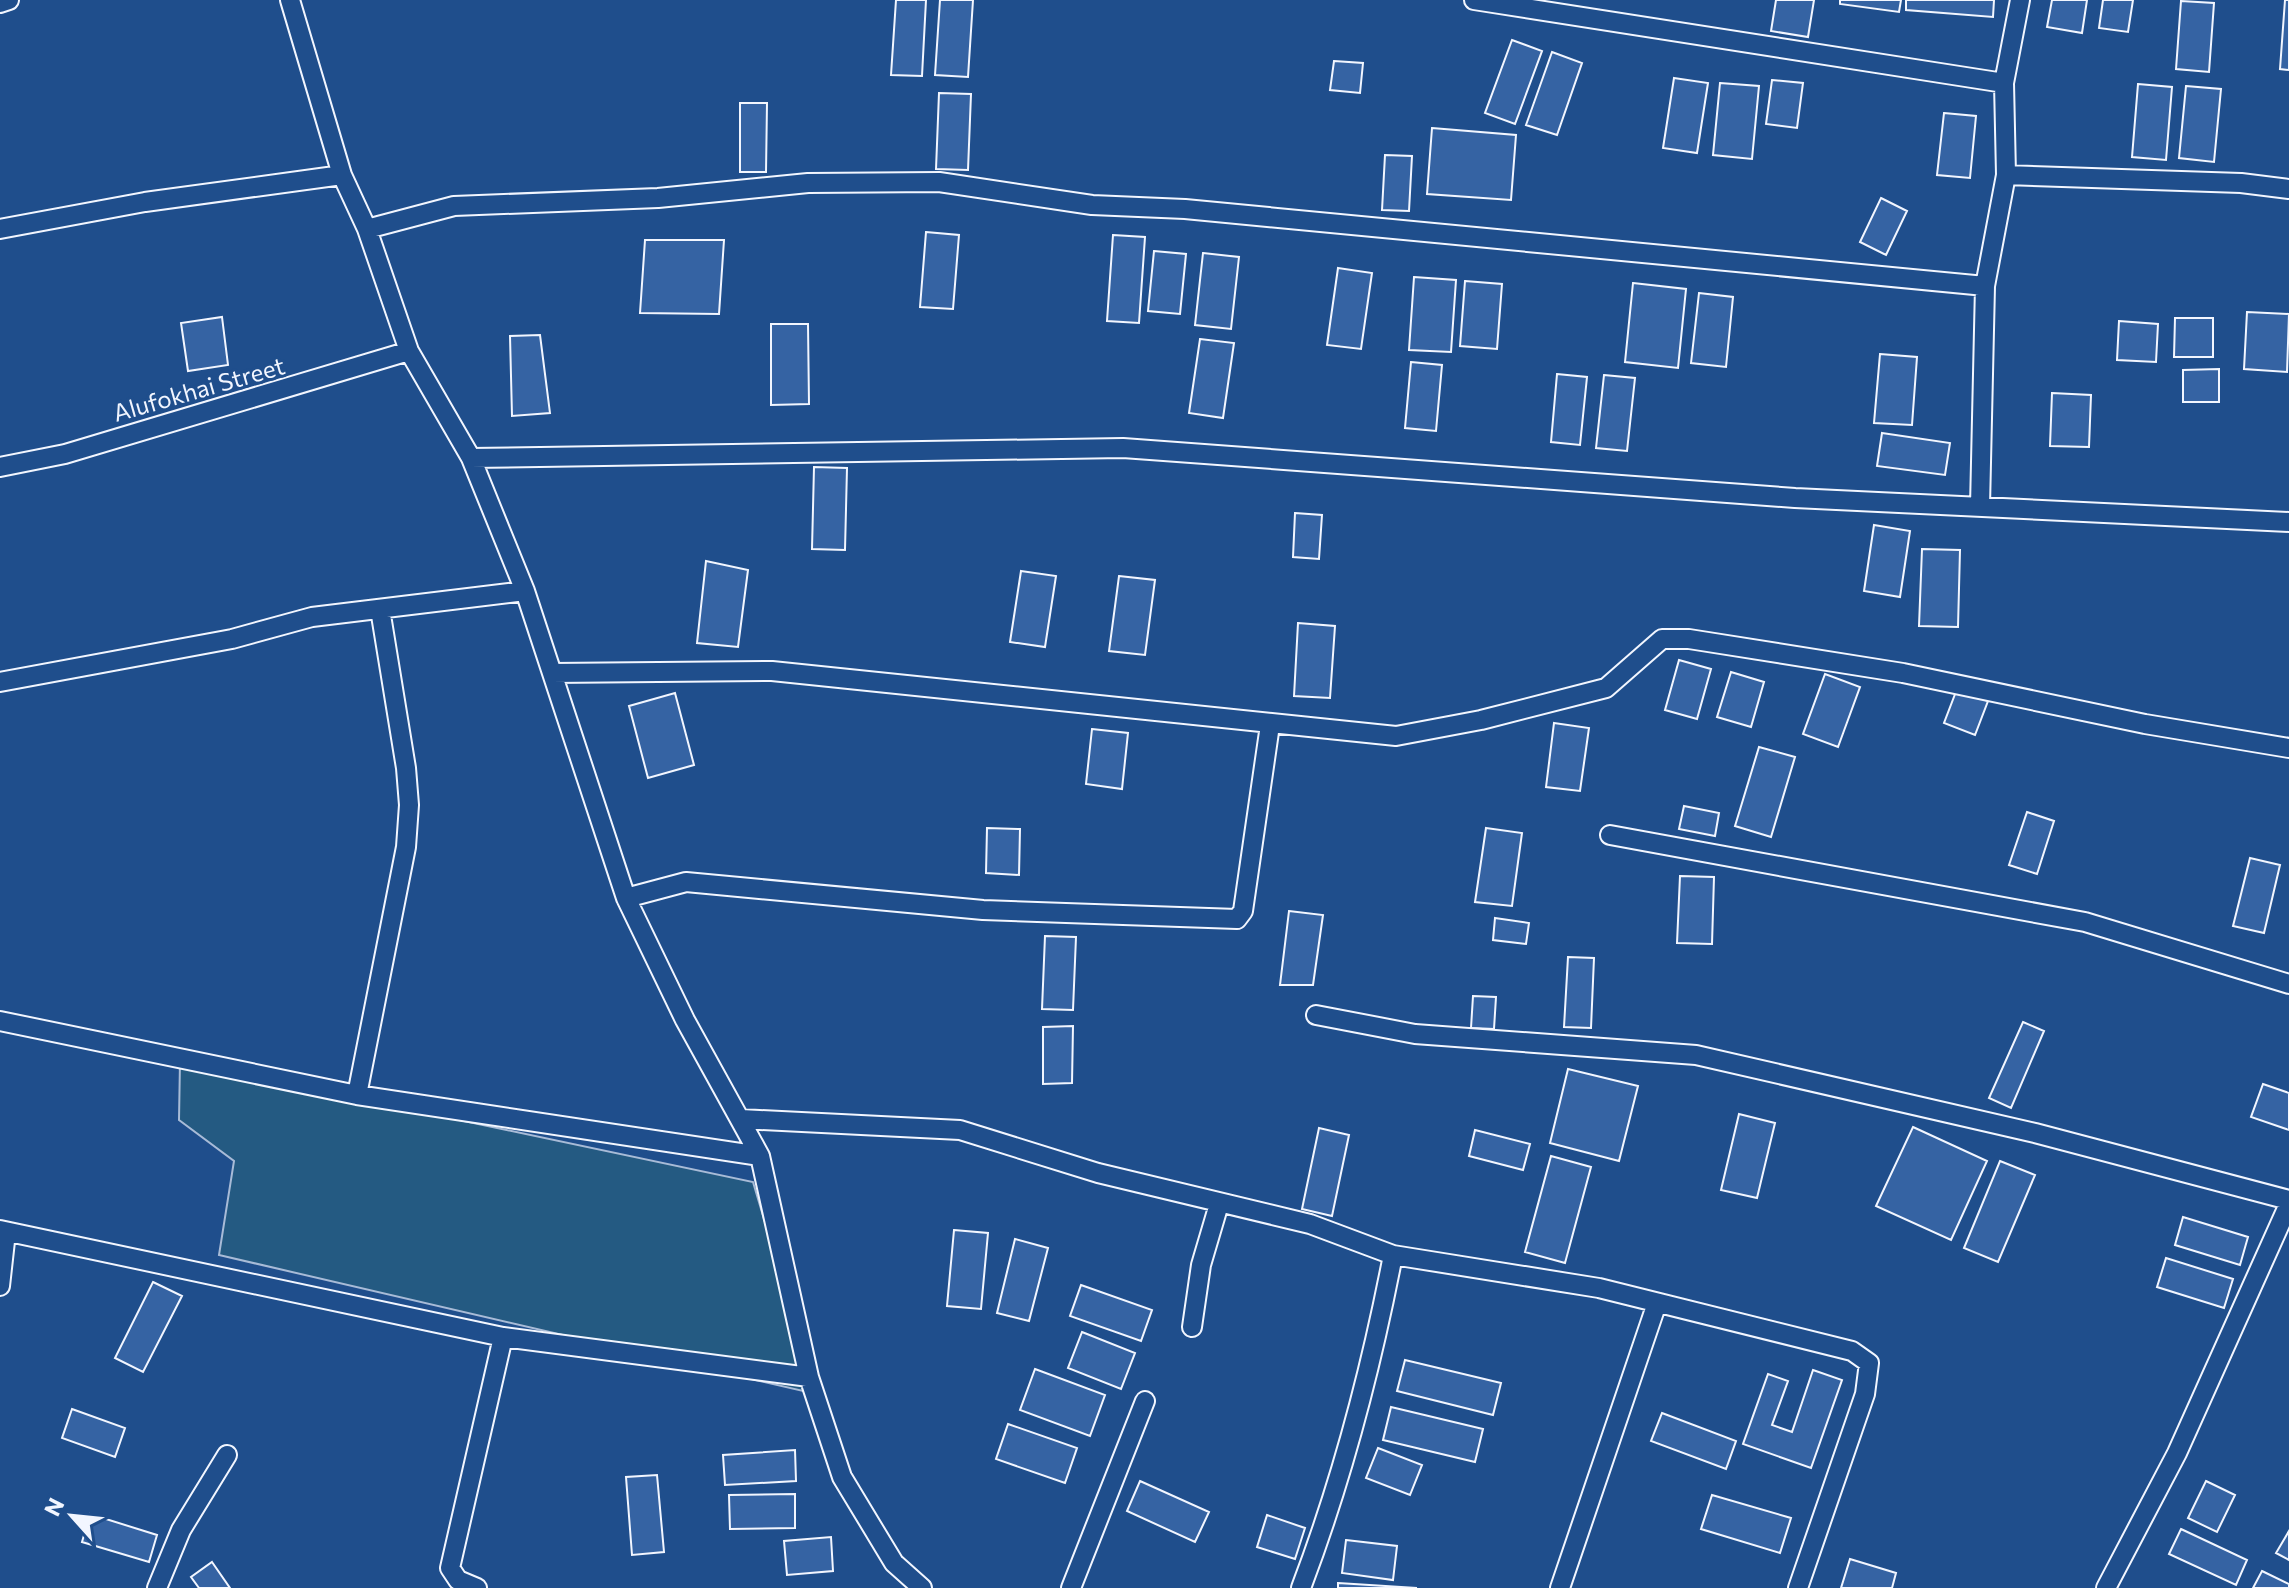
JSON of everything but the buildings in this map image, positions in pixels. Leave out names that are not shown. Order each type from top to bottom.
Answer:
[{"type":"street","points":[[0,3],[9,0]]},
{"type":"street","points":[[290,0],[342,175],[367,229],[409,351],[471,458],[525,591],[626,898],[685,1020],[760,1156],[809,1377],[842,1477],[894,1563],[922,1588]]},
{"type":"street","points":[[1474,0],[2004,83]]},
{"type":"street","points":[[1980,506],[1985,286],[2006,175],[2004,83],[2020,0]]},
{"type":"street","points":[[0,229],[145,202],[342,175]]},
{"type":"street","points":[[2006,175],[2241,183],[2289,189]]},
{"type":"street","points":[[367,229],[454,206],[658,198],[808,183],[939,182],[1092,205],[1185,209],[1985,286]]},
{"type":"street","name":"Alufokhai Street","points":[[0,467],[65,454],[409,351]]},
{"type":"street","points":[[471,458],[1123,448],[1795,498],[2289,522]]},
{"type":"street","points":[[0,682],[232,639],[312,617],[525,591]]},
{"type":"street","points":[[357,1095],[406,847],[409,805],[380,609]]},
{"type":"street","points":[[552,673],[772,671],[1396,736],[1481,720],[1606,688],[1662,639],[1689,639],[1903,673],[2145,724],[2289,748]]},
{"type":"street","points":[[626,898],[686,882],[983,910],[1237,919],[1243,911],[1270,725]]},
{"type":"street","points":[[1610,835],[2085,922],[2289,984]]},
{"type":"street","points":[[1316,1015],[1415,1034],[1696,1055],[2035,1133],[2289,1202],[2177,1453],[2106,1588]]},
{"type":"street","points":[[0,1021],[357,1095],[760,1156]]},
{"type":"street","points":[[741,1119],[960,1130],[1098,1173],[1310,1224],[1393,1255],[1599,1288],[1852,1351],[1869,1363],[1865,1394],[1798,1588]]},
{"type":"street","points":[[1192,1327],[1201,1265],[1219,1204]]},
{"type":"street","points":[[0,1286],[3,1231],[503,1337],[809,1377]]},
{"type":"street","points":[[1301,1588],[1334,1501],[1377,1339],[1393,1255]]},
{"type":"street","points":[[1560,1588],[1657,1303]]},
{"type":"street","points":[[477,1588],[458,1580],[450,1568],[503,1337]]},
{"type":"street","points":[[1071,1588],[1145,1401]]},
{"type":"street","points":[[157,1588],[181,1530],[227,1455]]},
{"type":"shaded area","points":[[180,1061],[753,1182],[816,1394],[219,1255],[234,1161],[179,1120]]}]
